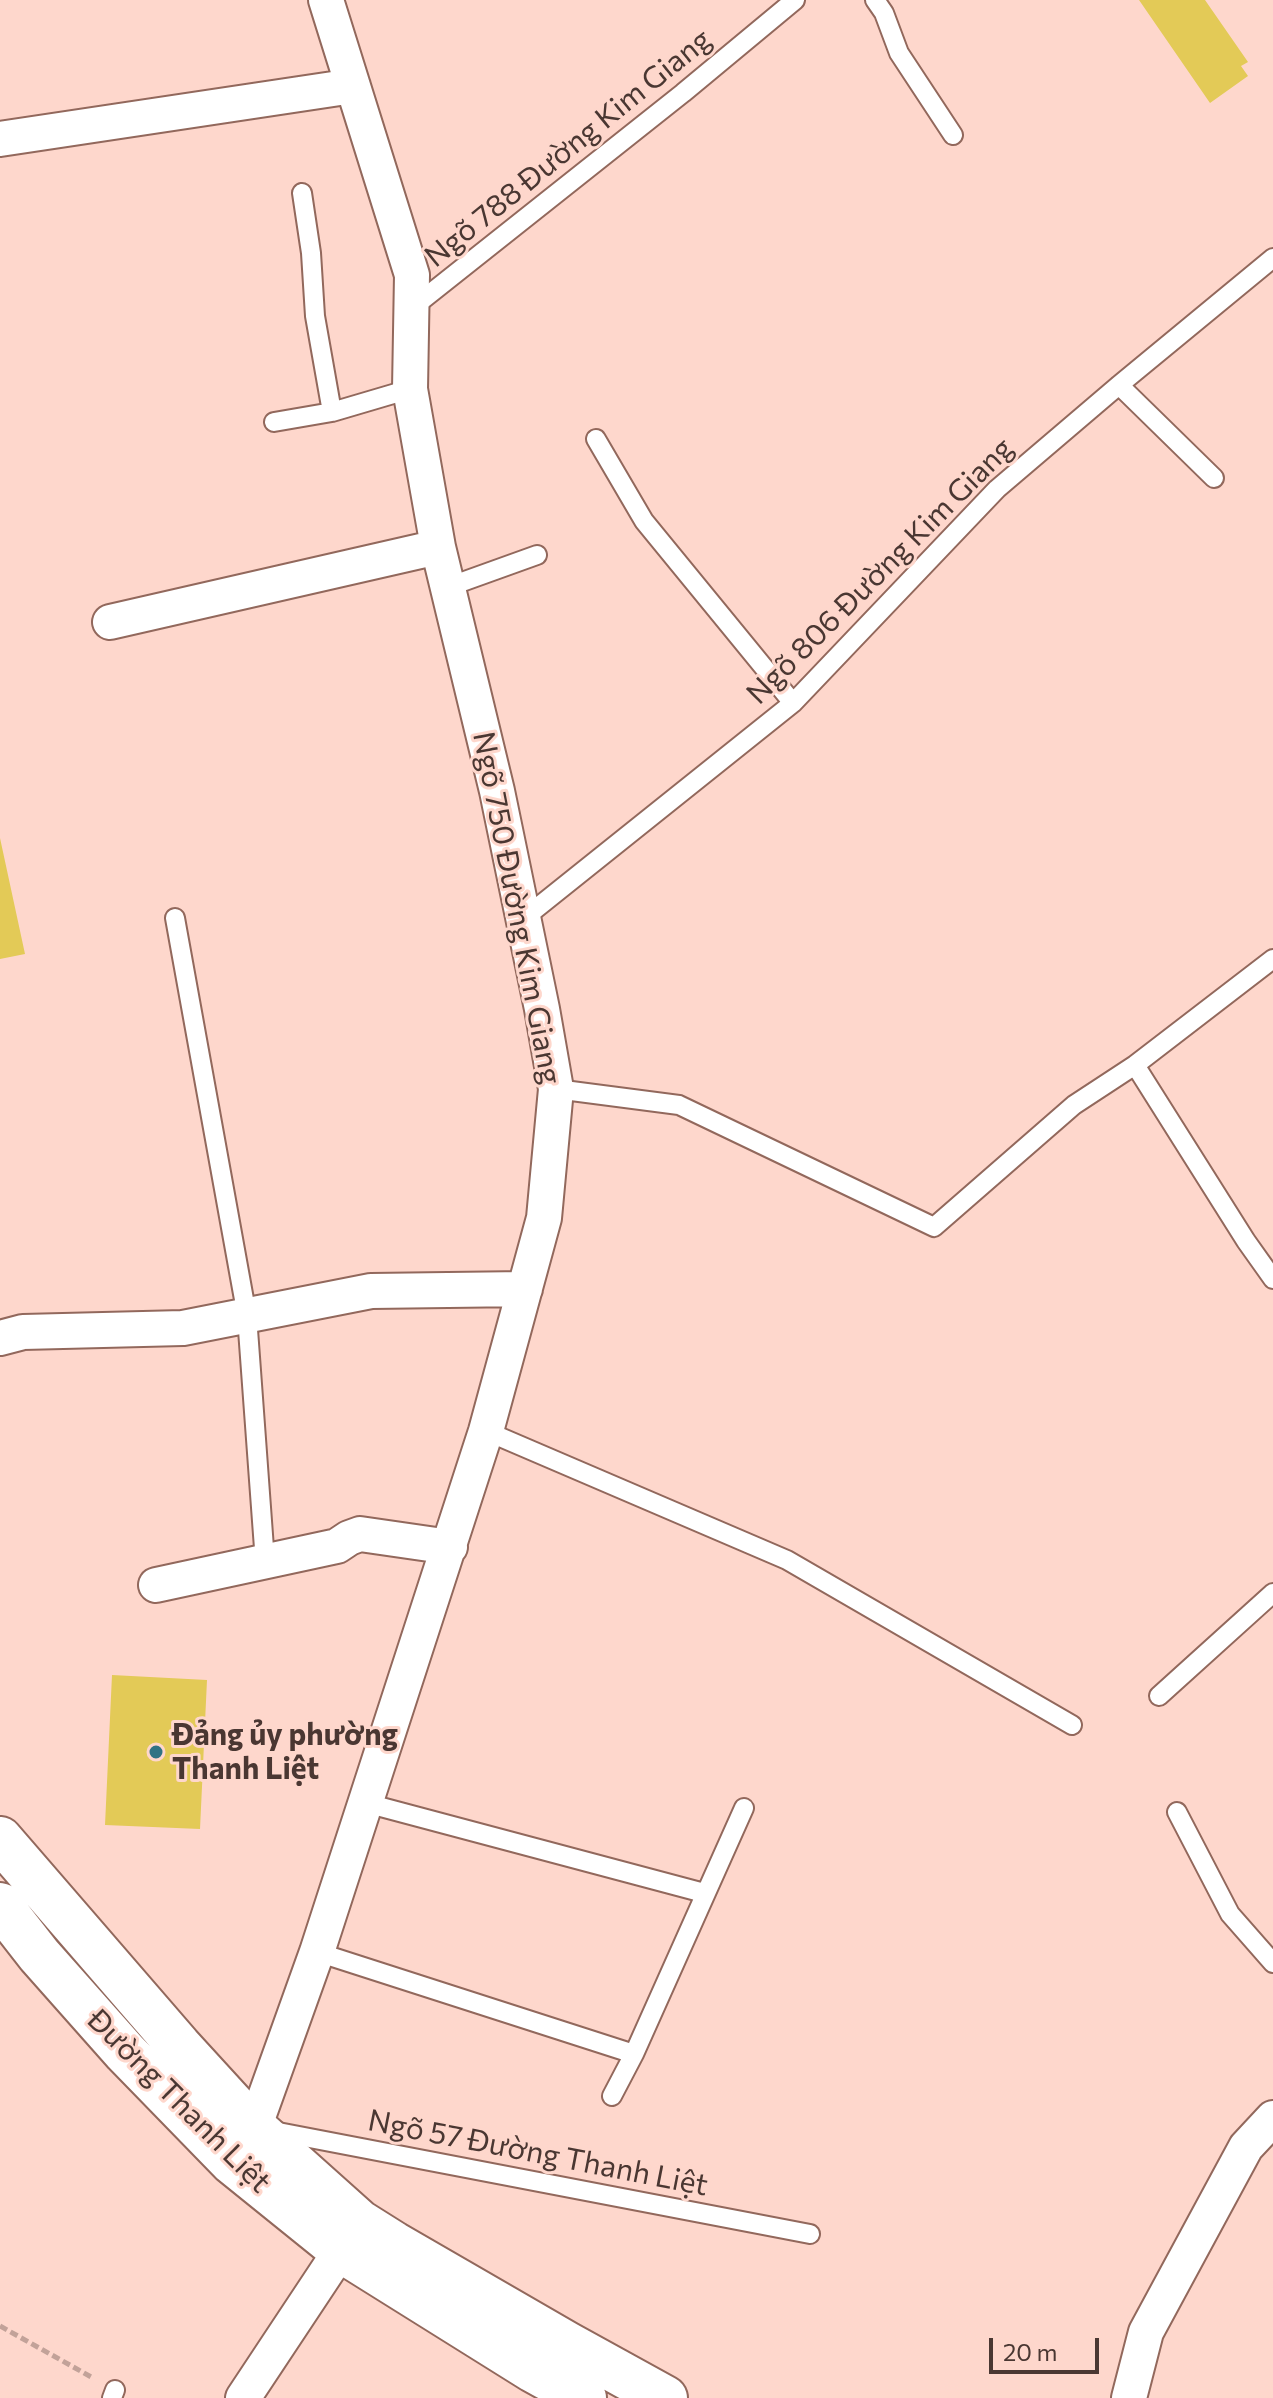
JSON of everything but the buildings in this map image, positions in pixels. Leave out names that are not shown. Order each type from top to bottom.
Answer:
[{"type":"street","name":"Ngõ 750 Đường Kim Giang","points":[[243,2145],[317,1952],[486,1431],[544,1218],[556,1089],[497,791],[438,547],[410,389],[412,275],[326,0]]},
{"type":"street","points":[[0,139],[353,86]]},
{"type":"street","points":[[110,622],[438,547]]},
{"type":"street","points":[[0,1338],[23,1332],[183,1328],[371,1291],[525,1289]]},
{"type":"street","points":[[156,1585],[337,1546],[360,1534],[450,1547]]},
{"type":"street","points":[[0,1839],[179,2046],[243,2145]]},
{"type":"street","name":"Đường Thanh Liệt","points":[[0,1905],[39,1955],[125,2052],[243,2145],[350,2236],[533,2370],[584,2398]]},
{"type":"street","points":[[1129,2398],[1146,2332],[1246,2147],[1273,2118]]},
{"type":"street","points":[[243,2398],[350,2236]]},
{"type":"street","name":"Đường Thanh Liệt","points":[[350,2236],[394,2244],[665,2398]]},
{"type":"lane","name":"Ngõ 788 Đường Kim Giang","points":[[412,308],[634,133],[795,0]]},
{"type":"lane","points":[[875,0],[884,13],[899,53],[953,135]]},
{"type":"lane","points":[[302,193],[311,253],[315,316],[332,412]]},
{"type":"lane","name":"Ngõ 806 Đường Kim Giang","points":[[523,919],[793,703],[997,489],[1273,258]]},
{"type":"lane","points":[[1119,385],[1214,478]]},
{"type":"lane","points":[[274,422],[332,412],[410,389]]},
{"type":"lane","points":[[596,439],[644,521],[793,703]]},
{"type":"lane","points":[[448,587],[537,555]]},
{"type":"lane","points":[[175,918],[247,1316],[265,1562]]},
{"type":"lane","points":[[556,1089],[679,1105],[934,1227],[1074,1105],[1135,1065],[1273,959]]},
{"type":"lane","points":[[1135,1065],[1273,1279]]},
{"type":"lane","points":[[486,1431],[787,1560],[1072,1725]]},
{"type":"lane","points":[[1159,1696],[1273,1593]]},
{"type":"lane","points":[[366,1803],[704,1893]]},
{"type":"lane","points":[[612,2096],[634,2054],[744,1808]]},
{"type":"lane","points":[[1177,1812],[1230,1914],[1273,1963]]},
{"type":"lane","points":[[317,1952],[634,2054]]},
{"type":"lane","name":"Ngõ 57 Đường Thanh Liệt","points":[[243,2145],[810,2234]]},
{"type":"path","points":[[0,2326],[113,2394]]},
{"type":"place","name":"Đảng ủy phường Thanh Liệt","points":[[156,1752]]}]
